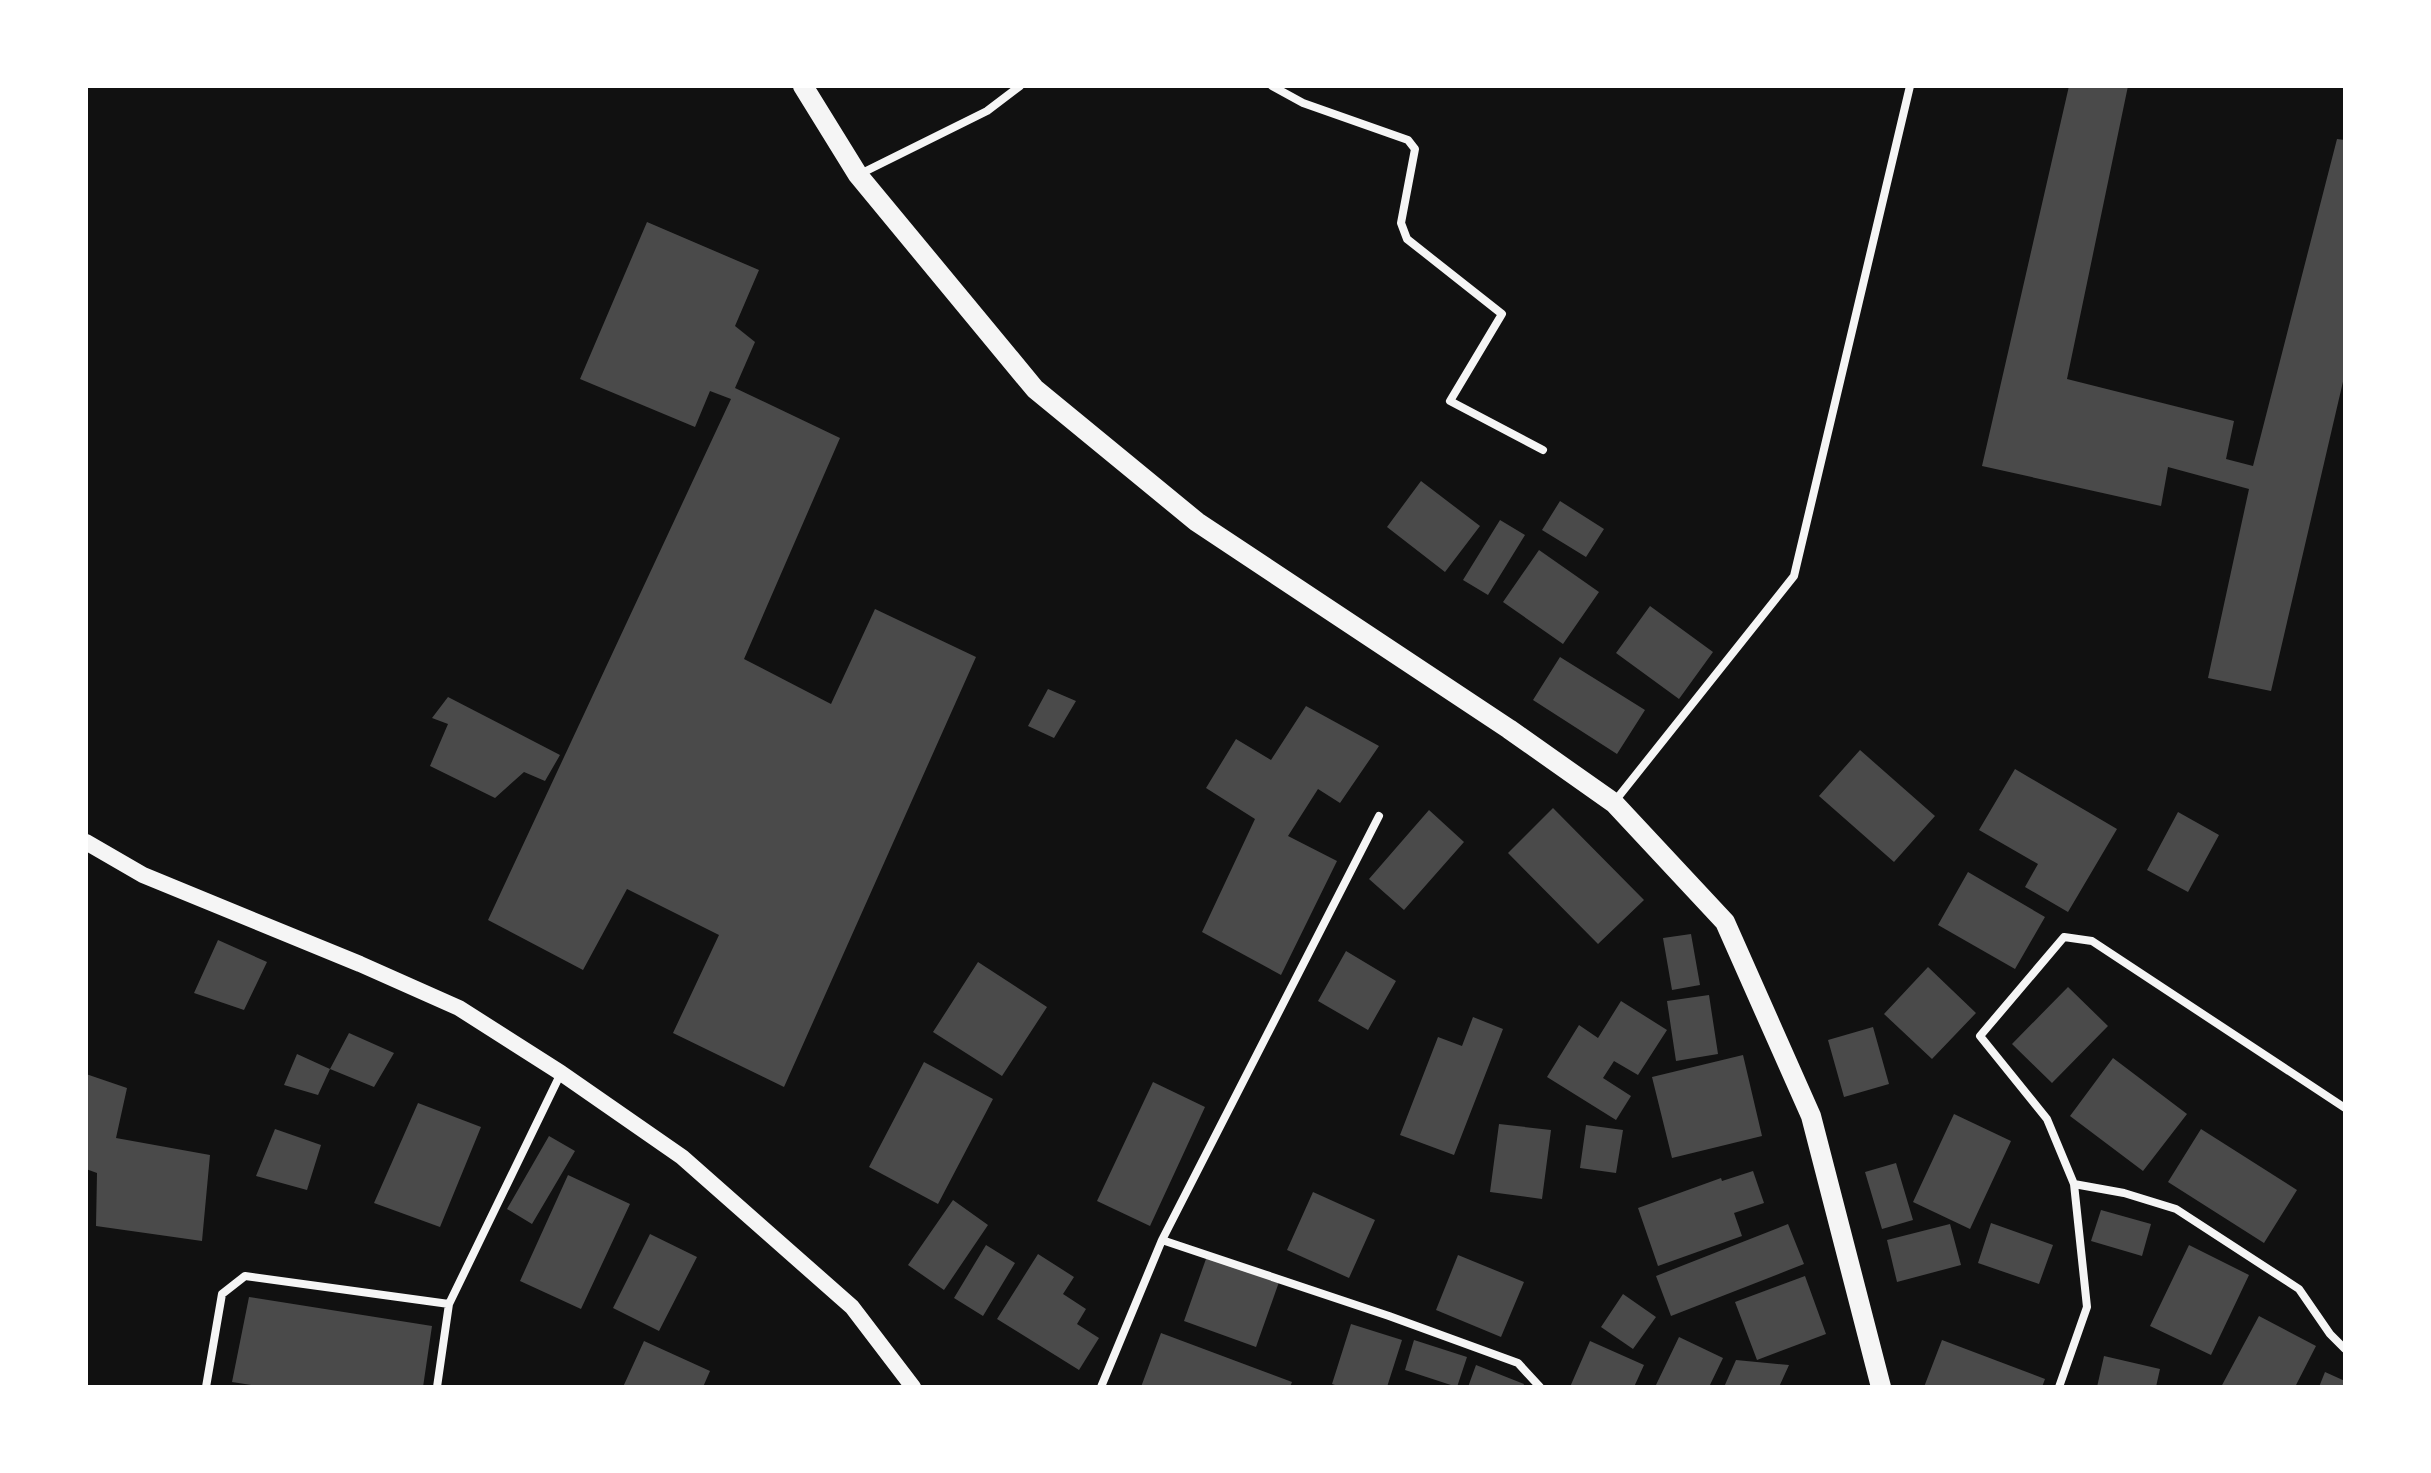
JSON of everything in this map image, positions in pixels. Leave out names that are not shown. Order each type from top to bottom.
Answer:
[{"type":"main road","points":[[803,86],[858,175],[1035,389],[1197,522],[1509,729],[1614,803],[1725,922],[1811,1116],[1881,1387]]},
{"type":"main road","points":[[86,842],[143,875],[459,1008],[561,1073],[682,1157],[852,1307],[913,1387]]},
{"type":"street","points":[[858,175],[987,111],[1020,86]]},
{"type":"street","points":[[1272,86],[1303,103],[1408,140],[1415,149],[1401,223],[1407,239],[1502,314],[1450,401],[1543,450]]},
{"type":"street","points":[[1614,803],[1794,576],[1910,86]]},
{"type":"street","points":[[1101,1387],[1162,1240],[1379,816]]},
{"type":"street","points":[[2059,1387],[2087,1307],[2074,1184],[2047,1119],[1980,1036],[2064,937],[2092,941],[2345,1108]]},
{"type":"street","points":[[437,1387],[449,1304],[561,1073]]},
{"type":"street","points":[[2074,1184],[2124,1193],[2176,1209],[2299,1289],[2330,1334],[2345,1349]]},
{"type":"street","points":[[1162,1240],[1518,1363],[1540,1387]]},
{"type":"street","points":[[206,1387],[222,1294],[245,1276],[449,1304]]},
{"type":"building","points":[[2069,86],[2128,86],[2067,379],[2234,421],[2226,459],[2253,466],[2337,139],[2345,140],[2345,373],[2271,691],[2208,678],[2249,489],[2168,467],[2161,506],[1982,466]]},
{"type":"building","points":[[647,222],[759,270],[735,326],[755,342],[735,388],[840,438],[744,659],[831,704],[875,609],[976,657],[784,1087],[673,1033],[719,935],[627,889],[583,970],[488,920],[731,399],[710,391],[695,427],[580,379]]},
{"type":"building","points":[[1421,481],[1480,526],[1445,572],[1387,527]]},
{"type":"building","points":[[1560,501],[1604,529],[1586,557],[1542,530]]},
{"type":"building","points":[[1500,520],[1525,535],[1488,595],[1463,580]]},
{"type":"building","points":[[1539,550],[1599,592],[1563,644],[1503,602]]},
{"type":"building","points":[[1650,606],[1713,652],[1679,699],[1616,653]]},
{"type":"building","points":[[1560,657],[1645,710],[1617,754],[1533,700]]},
{"type":"building","points":[[1048,689],[1076,701],[1054,738],[1028,726]]},
{"type":"building","points":[[448,697],[560,755],[545,781],[524,772],[495,798],[430,766],[448,724],[432,718]]},
{"type":"building","points":[[1306,706],[1379,746],[1340,803],[1318,789],[1288,836],[1337,861],[1281,975],[1202,932],[1255,819],[1206,788],[1236,739],[1271,760]]},
{"type":"building","points":[[1860,750],[1935,816],[1894,862],[1819,796]]},
{"type":"building","points":[[2015,769],[2117,829],[2068,912],[2025,887],[2038,864],[1979,830]]},
{"type":"building","points":[[1553,808],[1644,900],[1598,944],[1508,853]]},
{"type":"building","points":[[1429,810],[1464,842],[1404,910],[1369,879]]},
{"type":"building","points":[[2178,812],[2219,835],[2188,892],[2147,870]]},
{"type":"building","points":[[1968,872],[2045,917],[2015,969],[1938,925]]},
{"type":"building","points":[[1691,934],[1700,985],[1672,990],[1663,938]]},
{"type":"building","points":[[218,940],[267,962],[244,1010],[194,993]]},
{"type":"building","points":[[1346,951],[1396,981],[1368,1030],[1318,1001]]},
{"type":"building","points":[[978,962],[1047,1007],[1002,1076],[933,1032]]},
{"type":"building","points":[[1928,967],[1976,1013],[1932,1059],[1884,1014]]},
{"type":"building","points":[[2068,987],[2108,1026],[2052,1083],[2012,1044]]},
{"type":"building","points":[[1709,995],[1718,1054],[1676,1061],[1667,1001]]},
{"type":"building","points":[[1621,1001],[1667,1030],[1638,1075],[1614,1061],[1603,1078],[1631,1096],[1616,1120],[1547,1077],[1579,1025],[1598,1038]]},
{"type":"building","points":[[1473,1017],[1503,1029],[1454,1155],[1400,1135],[1438,1037],[1462,1046]]},
{"type":"building","points":[[1873,1027],[1889,1084],[1844,1097],[1828,1040]]},
{"type":"building","points":[[349,1033],[394,1053],[374,1087],[330,1069]]},
{"type":"building","points":[[297,1054],[330,1069],[318,1095],[284,1085]]},
{"type":"building","points":[[1743,1055],[1762,1136],[1672,1158],[1652,1077]]},
{"type":"building","points":[[2113,1058],[2187,1114],[2143,1171],[2070,1116]]},
{"type":"building","points":[[924,1062],[993,1099],[938,1204],[869,1167]]},
{"type":"building","points":[[86,1074],[127,1088],[116,1138],[210,1155],[202,1241],[96,1226],[97,1173],[86,1169]]},
{"type":"building","points":[[1153,1082],[1205,1107],[1150,1226],[1097,1201]]},
{"type":"building","points":[[418,1103],[481,1127],[440,1227],[374,1203]]},
{"type":"building","points":[[1954,1114],[2011,1141],[1970,1229],[1913,1202]]},
{"type":"building","points":[[1499,1124],[1551,1130],[1542,1199],[1490,1192]]},
{"type":"building","points":[[1586,1125],[1623,1130],[1616,1173],[1580,1168]]},
{"type":"building","points":[[275,1129],[321,1145],[307,1190],[256,1176]]},
{"type":"building","points":[[2201,1129],[2297,1190],[2264,1243],[2168,1182]]},
{"type":"building","points":[[549,1136],[575,1151],[532,1224],[507,1209]]},
{"type":"building","points":[[1896,1163],[1913,1220],[1882,1229],[1865,1172]]},
{"type":"building","points":[[1753,1171],[1764,1203],[1734,1213],[1742,1236],[1658,1266],[1638,1208],[1721,1178],[1722,1181]]},
{"type":"building","points":[[568,1175],[630,1204],[581,1309],[520,1281]]},
{"type":"building","points":[[1313,1192],[1375,1220],[1349,1278],[1287,1250]]},
{"type":"building","points":[[953,1200],[988,1225],[944,1290],[908,1265]]},
{"type":"building","points":[[2101,1210],[2151,1224],[2142,1256],[2091,1241]]},
{"type":"building","points":[[1991,1223],[2053,1245],[2039,1284],[1978,1263]]},
{"type":"building","points":[[1788,1224],[1804,1264],[1671,1316],[1656,1276]]},
{"type":"building","points":[[1950,1224],[1961,1265],[1897,1282],[1887,1240]]},
{"type":"building","points":[[650,1234],[697,1257],[659,1331],[613,1308]]},
{"type":"building","points":[[986,1245],[1015,1263],[983,1316],[954,1298]]},
{"type":"building","points":[[2189,1245],[2249,1275],[2211,1355],[2150,1326]]},
{"type":"building","points":[[1038,1254],[1074,1277],[1063,1294],[1086,1309],[1077,1324],[1099,1338],[1079,1370],[997,1319]]},
{"type":"building","points":[[1458,1255],[1524,1282],[1501,1337],[1436,1310]]},
{"type":"building","points":[[1207,1256],[1279,1282],[1256,1347],[1184,1321]]},
{"type":"building","points":[[1805,1276],[1826,1334],[1757,1360],[1735,1302]]},
{"type":"building","points":[[1623,1294],[1656,1317],[1633,1349],[1601,1327]]},
{"type":"building","points":[[249,1297],[432,1326],[423,1387],[263,1387],[232,1382]]},
{"type":"building","points":[[2259,1316],[2316,1346],[2295,1387],[2221,1387]]},
{"type":"building","points":[[1351,1324],[1402,1340],[1387,1387],[1341,1387],[1332,1384]]},
{"type":"building","points":[[1161,1333],[1292,1382],[1290,1387],[1141,1387]]},
{"type":"building","points":[[1679,1337],[1723,1358],[1709,1387],[1655,1387]]},
{"type":"building","points":[[1414,1340],[1467,1357],[1457,1387],[1405,1370]]},
{"type":"building","points":[[1942,1340],[2045,1379],[2042,1387],[1924,1387]]},
{"type":"building","points":[[644,1341],[710,1371],[703,1387],[623,1387]]},
{"type":"building","points":[[1590,1341],[1644,1365],[1634,1387],[1570,1387]]},
{"type":"building","points":[[2104,1356],[2160,1369],[2156,1387],[2097,1387]]},
{"type":"building","points":[[1736,1360],[1789,1365],[1779,1387],[1724,1387]]},
{"type":"building","points":[[1476,1365],[1524,1384],[1523,1387],[1468,1387]]},
{"type":"building","points":[[2325,1372],[2345,1381],[2345,1387],[2319,1387]]}]
